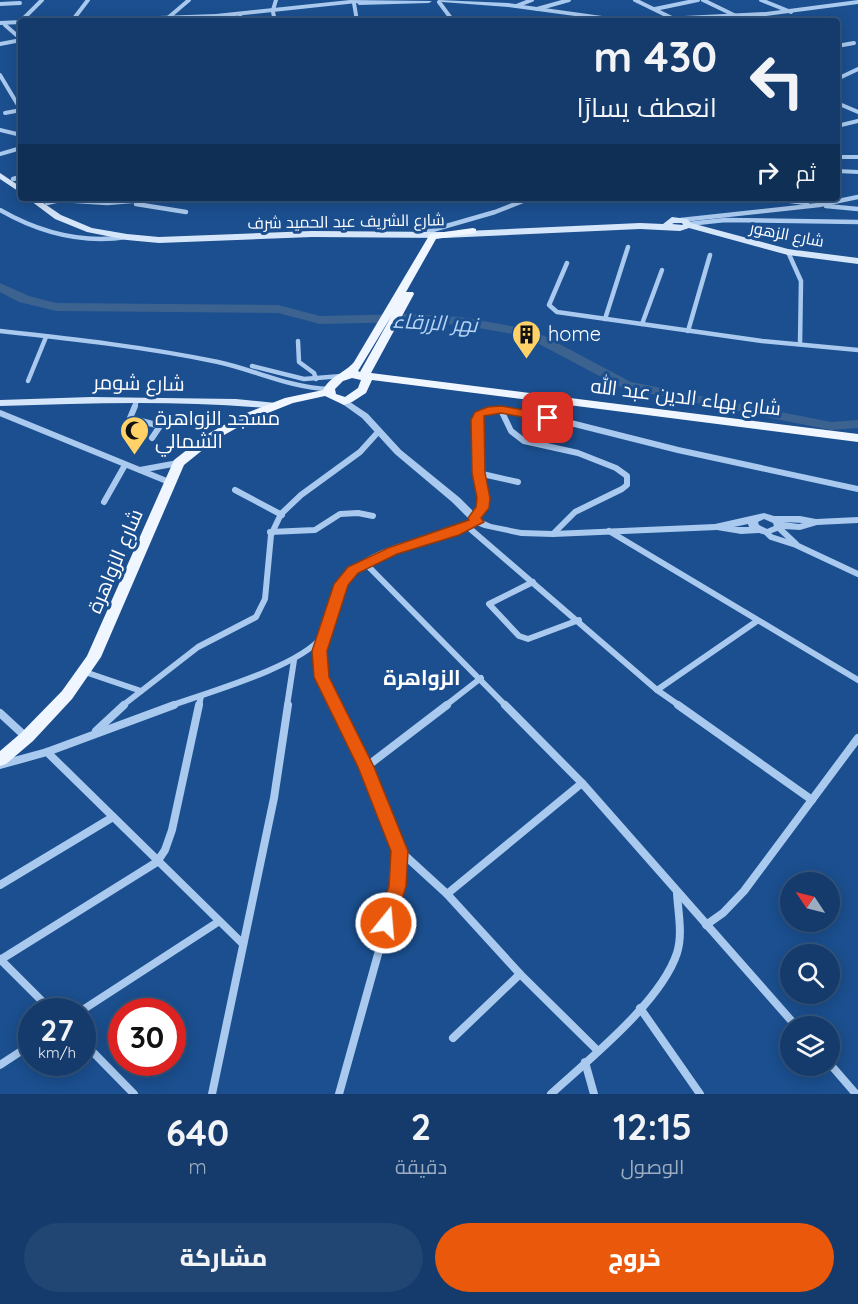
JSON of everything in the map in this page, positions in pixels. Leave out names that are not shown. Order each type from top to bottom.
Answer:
[{"type":"main road","points":[[0,170],[17,178]]},
{"type":"main road","points":[[0,175],[18,188]]},
{"type":"main road","name":"شارع الشريف عبد الحميد شرف","points":[[36,201],[72,223],[90,230],[127,237],[170,240],[340,232],[419,236]]},
{"type":"main road","name":"شارع الشريف عبد الحميد شرف","points":[[43,201],[88,225],[136,235],[185,237],[340,232],[440,233],[670,223]]},
{"type":"main road","name":"شارع الشريف عبد الحميد شرف","points":[[440,233],[670,223]]},
{"type":"main road","name":"شارع الزهور","points":[[670,223],[685,224],[788,252],[858,261]]},
{"type":"main road","points":[[419,236],[473,231]]},
{"type":"main road","points":[[378,339],[373,362],[365,378],[339,396],[337,380],[347,375],[359,363],[378,339],[440,233]]},
{"type":"main road","points":[[373,362],[397,379]]},
{"type":"main road","points":[[347,375],[365,378]]},
{"type":"main road","name":"شارع بهاء الدين عبد الله","points":[[365,378],[397,379],[858,438]]},
{"type":"main road","name":"شارع بهاء الدين عبد الله","points":[[365,378],[538,410],[858,446]]},
{"type":"main road","name":"شارع الزواهرة","points":[[0,762],[67,695],[85,672],[117,607],[178,464],[199,446],[229,428],[280,405],[339,396]]},
{"type":"main road","name":"شارع شومر","points":[[0,403],[137,401],[280,405]]},
{"type":"street","points":[[25,18],[42,0]]},
{"type":"street","points":[[75,18],[87,0]]},
{"type":"street","points":[[169,17],[189,0]]},
{"type":"street","points":[[274,18],[276,0]]},
{"type":"street","points":[[159,18],[273,11],[365,0]]},
{"type":"street","points":[[358,1],[453,0],[602,18]]},
{"type":"street","points":[[516,6],[532,0]]},
{"type":"street","points":[[537,9],[569,0]]},
{"type":"street","points":[[634,0],[672,18]]},
{"type":"street","points":[[655,9],[698,0]]},
{"type":"street","points":[[703,0],[736,16]]},
{"type":"street","points":[[761,0],[792,12]]},
{"type":"street","points":[[357,18],[358,1]]},
{"type":"street","points":[[441,1],[452,18]]},
{"type":"street","points":[[706,18],[792,12],[858,2]]},
{"type":"street","points":[[0,4],[20,3]]},
{"type":"street","points":[[241,18],[273,11]]},
{"type":"street","points":[[2,24],[18,22]]},
{"type":"street","points":[[2,24],[18,37]]},
{"type":"street","points":[[0,44],[18,40]]},
{"type":"street","points":[[840,46],[854,44]]},
{"type":"street","points":[[840,78],[858,69]]},
{"type":"street","points":[[0,75],[18,105]]},
{"type":"street","points":[[840,104],[858,112]]},
{"type":"street","points":[[5,113],[18,111]]},
{"type":"street","points":[[840,125],[858,121]]},
{"type":"street","points":[[0,130],[18,134]]},
{"type":"street","points":[[0,154],[18,149]]},
{"type":"street","points":[[840,158],[858,157]]},
{"type":"street","points":[[840,171],[858,172]]},
{"type":"street","points":[[840,201],[858,197]]},
{"type":"street","points":[[106,201],[127,202],[186,212]]},
{"type":"street","points":[[127,202],[137,201]]},
{"type":"street","points":[[440,233],[523,201]]},
{"type":"street","points":[[789,201],[858,209]]},
{"type":"street","points":[[685,224],[838,201]]},
{"type":"street","points":[[0,210],[28,224],[84,240],[104,241],[127,237]]},
{"type":"street","points":[[685,224],[725,220],[858,222]]},
{"type":"street","points":[[605,319],[628,247]]},
{"type":"street","points":[[788,252],[801,281],[800,345]]},
{"type":"street","points":[[688,331],[710,255]]},
{"type":"street","points":[[567,264],[550,301],[551,307],[562,313],[688,331],[858,350]]},
{"type":"street","points":[[642,324],[662,270]]},
{"type":"street","points":[[0,331],[148,349],[233,365],[339,396],[361,406],[365,416],[398,452],[476,520],[521,533],[553,534],[715,526],[764,516],[778,524],[796,545]]},
{"type":"street","points":[[28,381],[46,336]]},
{"type":"street","points":[[298,341],[298,362],[314,373],[316,379]]},
{"type":"street","points":[[148,349],[207,356],[294,377],[316,379],[347,375]]},
{"type":"street","points":[[137,401],[130,418],[160,426],[152,438]]},
{"type":"street","points":[[339,1094],[375,960],[398,886],[400,851],[366,767],[321,677],[319,651],[341,584],[349,574],[365,563],[393,551],[468,527],[476,520],[483,508],[478,473],[477,417],[488,410],[538,410],[678,450],[858,489]]},
{"type":"street","points":[[501,410],[507,428],[517,438],[538,446],[581,453],[627,476],[627,485],[622,489],[574,512],[558,526],[553,534]]},
{"type":"street","points":[[0,413],[169,482]]},
{"type":"street","points":[[93,733],[141,691],[213,638],[250,621],[260,612],[266,590],[267,540],[270,532],[282,515],[309,488],[356,456],[379,431]]},
{"type":"street","points":[[139,470],[178,464]]},
{"type":"street","points":[[104,502],[125,465]]},
{"type":"street","points":[[478,473],[518,482]]},
{"type":"street","points":[[235,490],[282,515]]},
{"type":"street","points":[[270,532],[315,530],[340,514],[358,513],[373,516]]},
{"type":"street","points":[[752,520],[754,527],[781,541],[796,545],[858,574]]},
{"type":"street","points":[[715,526],[728,530],[763,531],[778,524],[800,527],[816,522],[858,520]]},
{"type":"street","points":[[468,527],[579,620],[657,690],[812,800]]},
{"type":"street","points":[[608,531],[858,680]]},
{"type":"street","points":[[365,563],[481,678],[582,783],[787,1016]]},
{"type":"street","points":[[533,582],[489,604],[519,636],[531,640],[579,620]]},
{"type":"street","points":[[657,690],[757,621]]},
{"type":"street","points":[[0,762],[46,752],[294,660],[314,645],[324,632]]},
{"type":"street","points":[[212,1094],[274,798],[294,660]]},
{"type":"street","points":[[85,672],[141,691]]},
{"type":"street","points":[[366,767],[481,678]]},
{"type":"street","points":[[39,998],[0,959],[157,862],[165,850],[172,830],[201,696]]},
{"type":"street","points":[[0,713],[27,737]]},
{"type":"street","points":[[706,925],[723,913],[744,891],[858,738]]},
{"type":"street","points":[[46,752],[243,944]]},
{"type":"street","points":[[447,894],[582,783]]},
{"type":"street","points":[[0,885],[113,817]]},
{"type":"street","points":[[400,851],[447,894],[520,974],[597,1050]]},
{"type":"street","points":[[551,1094],[640,1008],[671,969],[678,952],[677,892]]},
{"type":"street","points":[[96,1001],[218,922]]},
{"type":"street","points":[[453,1038],[520,974]]},
{"type":"street","points":[[640,1008],[700,1094]]},
{"type":"street","points":[[0,1065],[18,1053]]},
{"type":"street","points":[[96,1055],[134,1094]]},
{"type":"street","points":[[585,1062],[594,1094]]},
{"type":"street","points":[[840,1076],[856,1094]]},
{"type":"waterway","name":"نهر الزرقاء","points":[[0,287],[24,299],[56,307],[278,309],[320,320],[412,318],[461,321],[528,333],[627,385],[831,426],[858,424]]},
{"type":"place","name":"home","points":[[527,360]]},
{"type":"place","name":"مسجد الزواهرة الشمالي","points":[[134,456]]},
{"type":"district","name":"الزواهرة","points":[[422,678]]},
{"type":"route","points":[[386,923],[398,886],[400,851],[366,767],[321,677],[319,651],[324,632],[341,584],[353,570],[393,551],[478,522],[474,518],[483,508],[484,498],[478,473],[477,417],[479,414],[488,410],[501,410],[548,418]]}]
